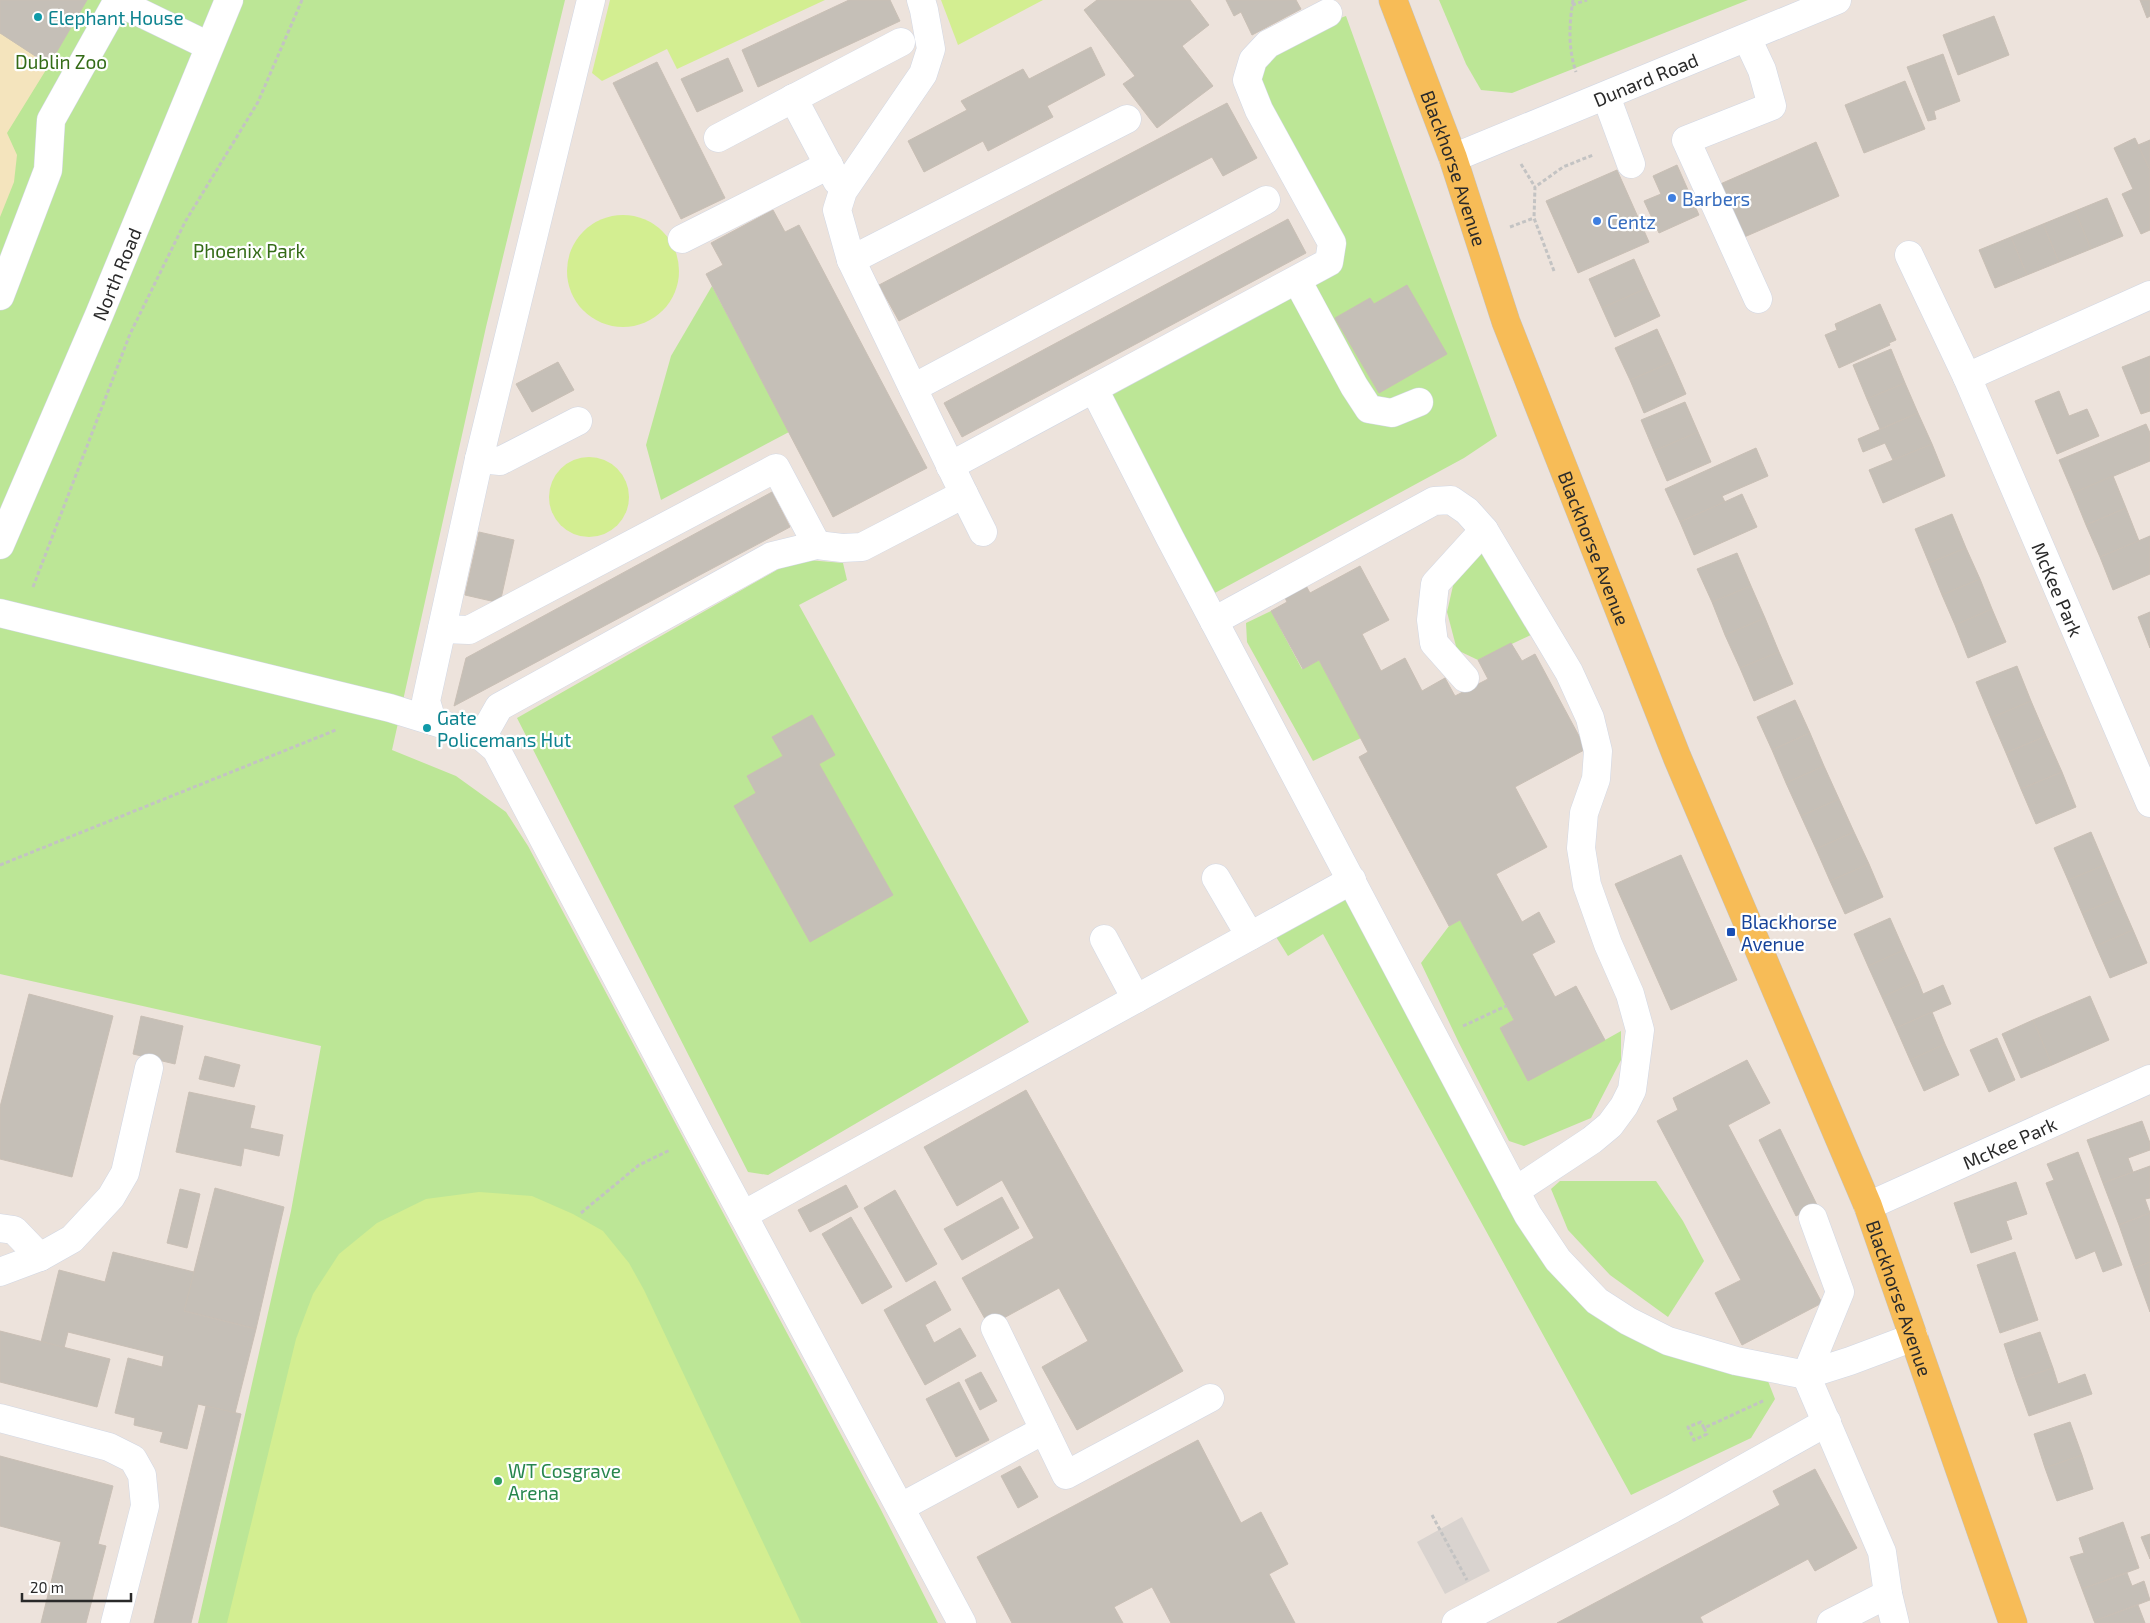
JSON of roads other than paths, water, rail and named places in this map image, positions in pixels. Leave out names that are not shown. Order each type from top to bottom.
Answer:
[{"type":"main road","name":"Blackhorse Avenue","points":[[1393,0],[1453,158],[1506,322],[1677,757],[1868,1206],[2013,1623]]},
{"type":"street","name":"North Road","points":[[0,545],[99,315],[228,0]]},
{"type":"street","points":[[432,721],[426,701],[479,459],[591,0]]},
{"type":"street","points":[[921,0],[931,49],[923,74],[843,191],[837,210],[851,260],[950,466],[984,532]]},
{"type":"street","name":"Dunard Road","points":[[1453,158],[1837,0]]},
{"type":"street","points":[[0,296],[48,170],[52,120],[118,1],[209,46]]},
{"type":"street","points":[[950,466],[1329,262],[1332,243],[1259,110],[1247,80],[1252,60],[1268,44],[1328,12]]},
{"type":"street","points":[[1747,38],[1762,70],[1772,106],[1686,140],[1758,299]]},
{"type":"street","points":[[718,138],[901,42]]},
{"type":"street","points":[[793,98],[843,191]]},
{"type":"street","points":[[1596,100],[1627,154]]},
{"type":"street","points":[[851,260],[1127,119]]},
{"type":"street","points":[[682,239],[829,165]]},
{"type":"street","points":[[912,388],[1266,200]]},
{"type":"street","name":"McKee Park","points":[[1909,255],[1967,377],[2150,803]]},
{"type":"street","points":[[1297,280],[1354,386],[1369,409],[1392,413],[1419,402]]},
{"type":"street","points":[[1967,377],[2150,295]]},
{"type":"street","points":[[1094,390],[1214,622],[1515,1191],[1528,1215],[1558,1260],[1597,1302],[1620,1316],[1668,1341],[1736,1361],[1806,1375],[1914,1337]]},
{"type":"street","points":[[479,459],[500,461],[578,421]]},
{"type":"street","points":[[442,629],[468,630],[776,468],[817,545]]},
{"type":"street","points":[[482,737],[499,707],[546,679],[772,556],[817,545],[842,548],[862,547],[964,494]]},
{"type":"street","points":[[1214,622],[1434,500],[1451,500],[1467,511],[1484,530],[1568,672],[1590,718],[1598,751],[1596,779],[1584,813],[1582,848],[1586,876],[1608,944],[1630,994],[1640,1030],[1632,1090],[1624,1106],[1610,1124],[1592,1140],[1515,1191]]},
{"type":"street","points":[[1465,678],[1434,643],[1431,620],[1435,584],[1484,530]]},
{"type":"street","points":[[0,613],[390,708],[482,737],[496,749],[700,1135],[962,1623]]},
{"type":"street","points":[[1216,878],[1250,936]]},
{"type":"street","points":[[743,1215],[1352,880]]},
{"type":"street","points":[[1104,939],[1136,998]]},
{"type":"street","points":[[0,1272],[40,1257],[72,1239],[111,1197],[124,1173],[149,1068]]},
{"type":"street","name":"McKee Park","points":[[1868,1206],[2150,1079]]},
{"type":"street","points":[[1813,1218],[1840,1292],[1806,1375],[1882,1552],[1888,1594],[1895,1623]]},
{"type":"street","points":[[0,1228],[14,1230],[40,1257]]},
{"type":"street","points":[[995,1328],[1066,1475],[1210,1398]]},
{"type":"street","points":[[0,1418],[109,1447],[133,1459],[142,1475],[145,1506],[115,1623]]},
{"type":"street","points":[[1456,1623],[1672,1509],[1827,1422]]},
{"type":"street","points":[[901,1507],[1044,1430]]},
{"type":"street","points":[[1831,1623],[1888,1594]]},
{"type":"place","name":"Elephant House","points":[[38,17]]},
{"type":"place","name":"Barbers","points":[[1672,198]]},
{"type":"place","name":"Centz","points":[[1597,221]]},
{"type":"place","name":"Gate Policemans Hut","points":[[427,728]]},
{"type":"place","name":"Blackhorse Avenue","points":[[1731,932]]},
{"type":"place","name":"WT Cosgrave Arena","points":[[498,1481]]},
{"type":"park label","name":"Dublin Zoo","points":[[61,61]]},
{"type":"park label","name":"Phoenix Park","points":[[249,250]]}]
